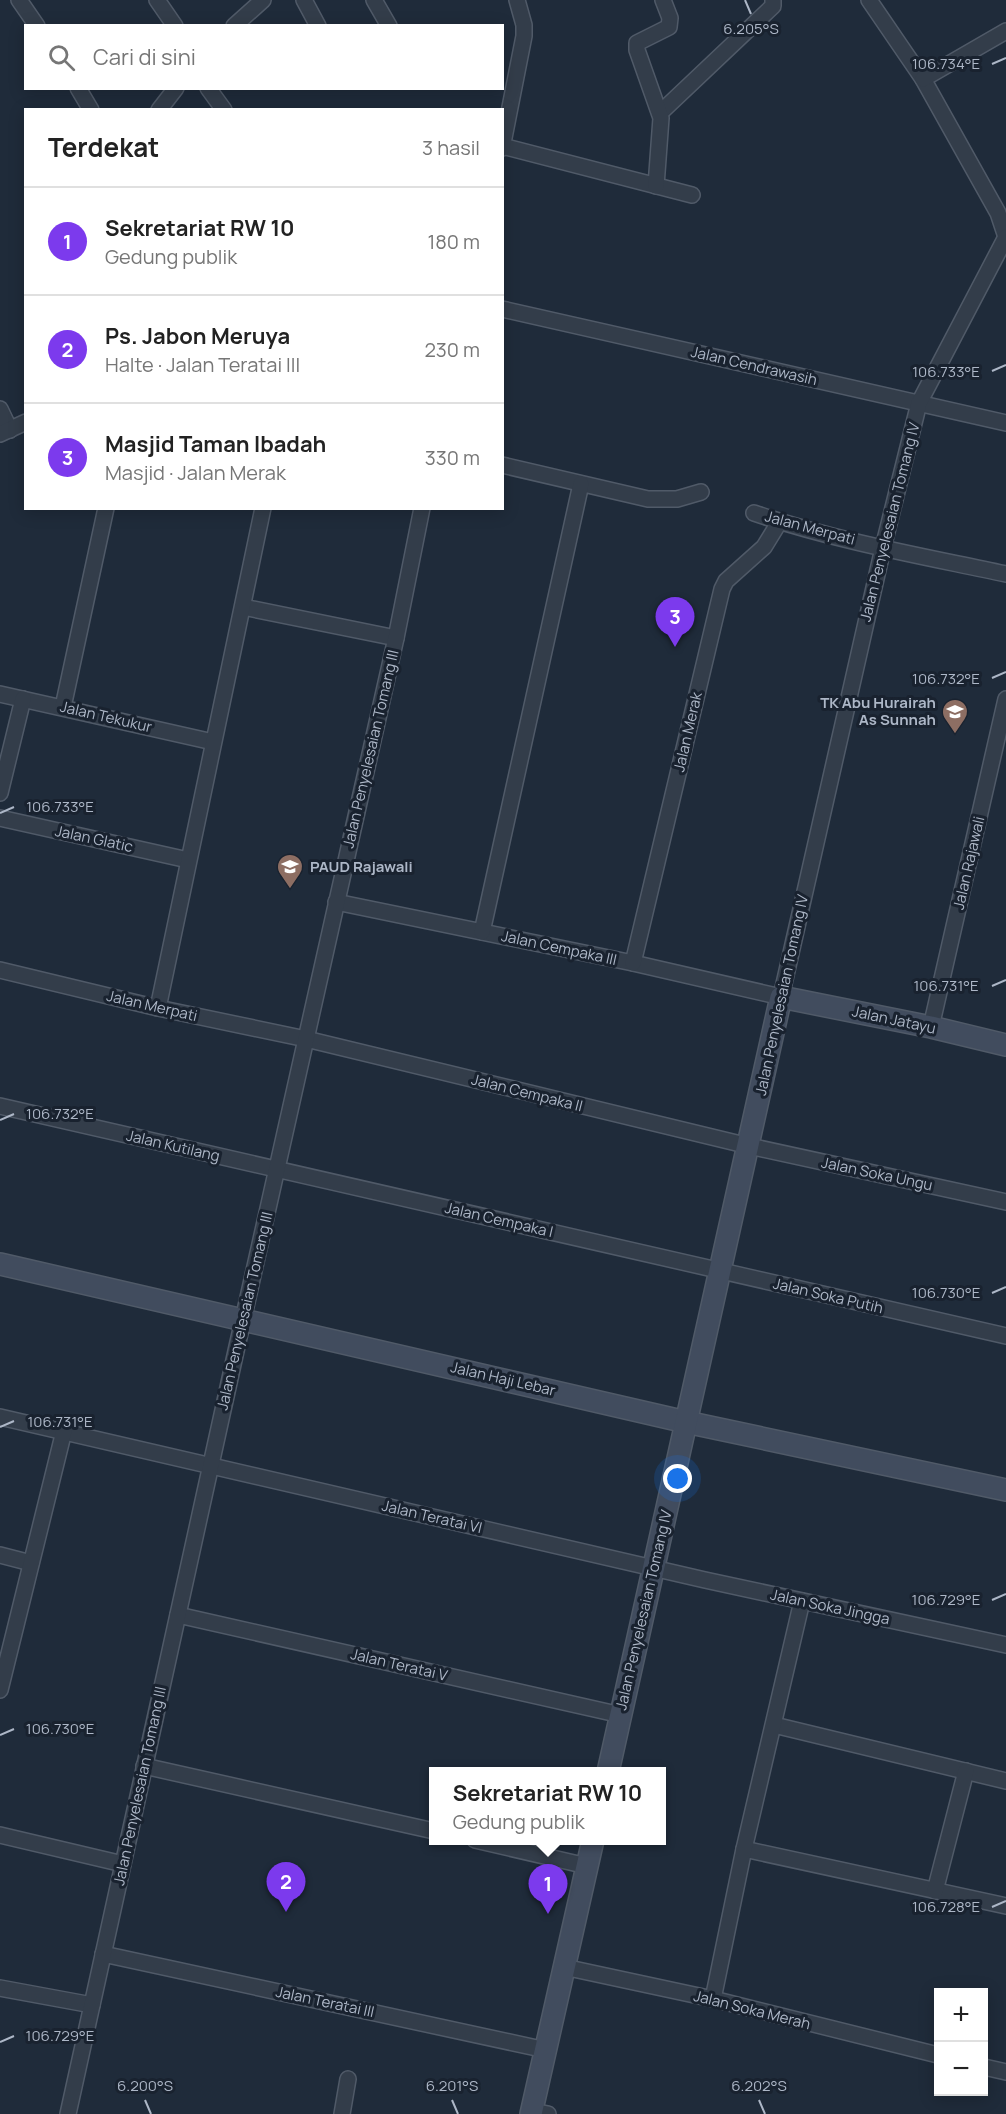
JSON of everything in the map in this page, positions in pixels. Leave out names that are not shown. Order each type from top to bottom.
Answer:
[{"type":"street","points":[[19,0],[36,24]]},
{"type":"street","points":[[158,0],[174,24]]},
{"type":"street","points":[[236,24],[263,0]]},
{"type":"street","points":[[304,0],[317,24]]},
{"type":"street","points":[[374,0],[388,24]]},
{"type":"street","points":[[504,142],[524,36],[524,26],[517,0]]},
{"type":"street","points":[[656,186],[660,113],[637,50],[637,44],[669,27],[670,18],[663,0]]},
{"type":"street","points":[[660,113],[773,6],[773,0]]},
{"type":"street","points":[[869,0],[924,79],[1002,211],[1006,237]]},
{"type":"street","points":[[924,79],[1006,31]]},
{"type":"street","points":[[79,90],[90,108]]},
{"type":"street","points":[[161,108],[174,90]]},
{"type":"street","points":[[209,90],[223,108]]},
{"type":"street","points":[[504,147],[692,195]]},
{"type":"street","name":"Jalan Penyelesaian Tomang IV","points":[[609,1767],[781,997],[883,548],[919,403],[1006,237]]},
{"type":"street","name":"Jalan Cendrawasih","points":[[504,309],[1006,423]]},
{"type":"street","points":[[0,408],[5,432],[24,423]]},
{"type":"street","points":[[504,465],[648,499],[677,499],[701,492]]},
{"type":"street","points":[[482,932],[581,484]]},
{"type":"street","points":[[63,707],[106,510]]},
{"type":"street","points":[[158,1008],[263,510]]},
{"type":"street","name":"Jalan Penyelesaian Tomang III","points":[[68,2114],[276,1169],[396,638],[422,510]]},
{"type":"street","name":"Jalan Merpati","points":[[754,513],[883,548],[1006,574]]},
{"type":"street","name":"Jalan Merak","points":[[633,963],[722,589],[726,582],[764,547],[780,521]]},
{"type":"street","points":[[243,607],[396,638]]},
{"type":"street","name":"Jalan Tekukur","points":[[0,694],[213,742]]},
{"type":"street","points":[[0,793],[23,699]]},
{"type":"street","name":"Jalan Rajawali","points":[[932,1028],[1006,699]]},
{"type":"street","name":"Jalan Glatic","points":[[0,818],[188,860]]},
{"type":"street","name":"Jalan Cempaka III","points":[[336,902],[633,963],[781,997]]},
{"type":"street","name":"Jalan Merpati","points":[[0,970],[158,1008],[306,1039]]},
{"type":"street","name":"Jalan Jatayu","points":[[781,997],[1006,1045]]},
{"type":"street","name":"Jalan Cempaka II","points":[[306,1039],[749,1146]]},
{"type":"street","name":"Jalan Kutilang","points":[[0,1106],[276,1169]]},
{"type":"street","name":"Jalan Soka Ungu","points":[[749,1146],[1006,1202]]},
{"type":"street","name":"Jalan Cempaka I","points":[[276,1169],[721,1272]]},
{"type":"street","name":"Jalan Haji Lebar","points":[[0,1264],[243,1318],[686,1422],[1006,1490]]},
{"type":"street","name":"Jalan Soka Putih","points":[[721,1272],[1006,1336]]},
{"type":"street","name":"Jalan Teratai VI","points":[[0,1417],[653,1569]]},
{"type":"street","points":[[0,1687],[64,1431]]},
{"type":"street","points":[[0,1555],[32,1563]]},
{"type":"street","name":"Jalan Soka Jingga","points":[[653,1569],[1006,1645]]},
{"type":"street","points":[[713,2000],[744,1849],[802,1601]]},
{"type":"street","name":"Jalan Teratai V","points":[[178,1615],[621,1715]]},
{"type":"street","points":[[774,1725],[1006,1781]]},
{"type":"street","points":[[144,1766],[429,1830]]},
{"type":"street","points":[[934,1890],[966,1771]]},
{"type":"street","points":[[0,1835],[123,1864]]},
{"type":"street","points":[[497,1845],[587,1866]]},
{"type":"street","points":[[537,2113],[546,2050],[592,1845]]},
{"type":"street","points":[[744,1849],[1006,1906]]},
{"type":"street","name":"Jalan Teratai III","points":[[103,1954],[546,2050]]},
{"type":"street","name":"Jalan Soka Merah","points":[[564,1967],[713,2000],[934,2054]]},
{"type":"street","points":[[0,1988],[92,2005]]},
{"type":"street","points":[[988,2068],[1006,2072]]},
{"type":"street","points":[[342,2114],[348,2079]]},
{"type":"place","name":"Masjid Taman Ibadah","points":[[675,647]]},
{"type":"place","name":"TK Abu Hurairah As Sunnah","points":[[955,735]]},
{"type":"place","name":"PAUD Rajawali","points":[[290,890]]},
{"type":"place","name":"Ps. Jabon Meruya","points":[[286,1912]]},
{"type":"place","name":"Sekretariat RW 10","points":[[548,1914]]}]
